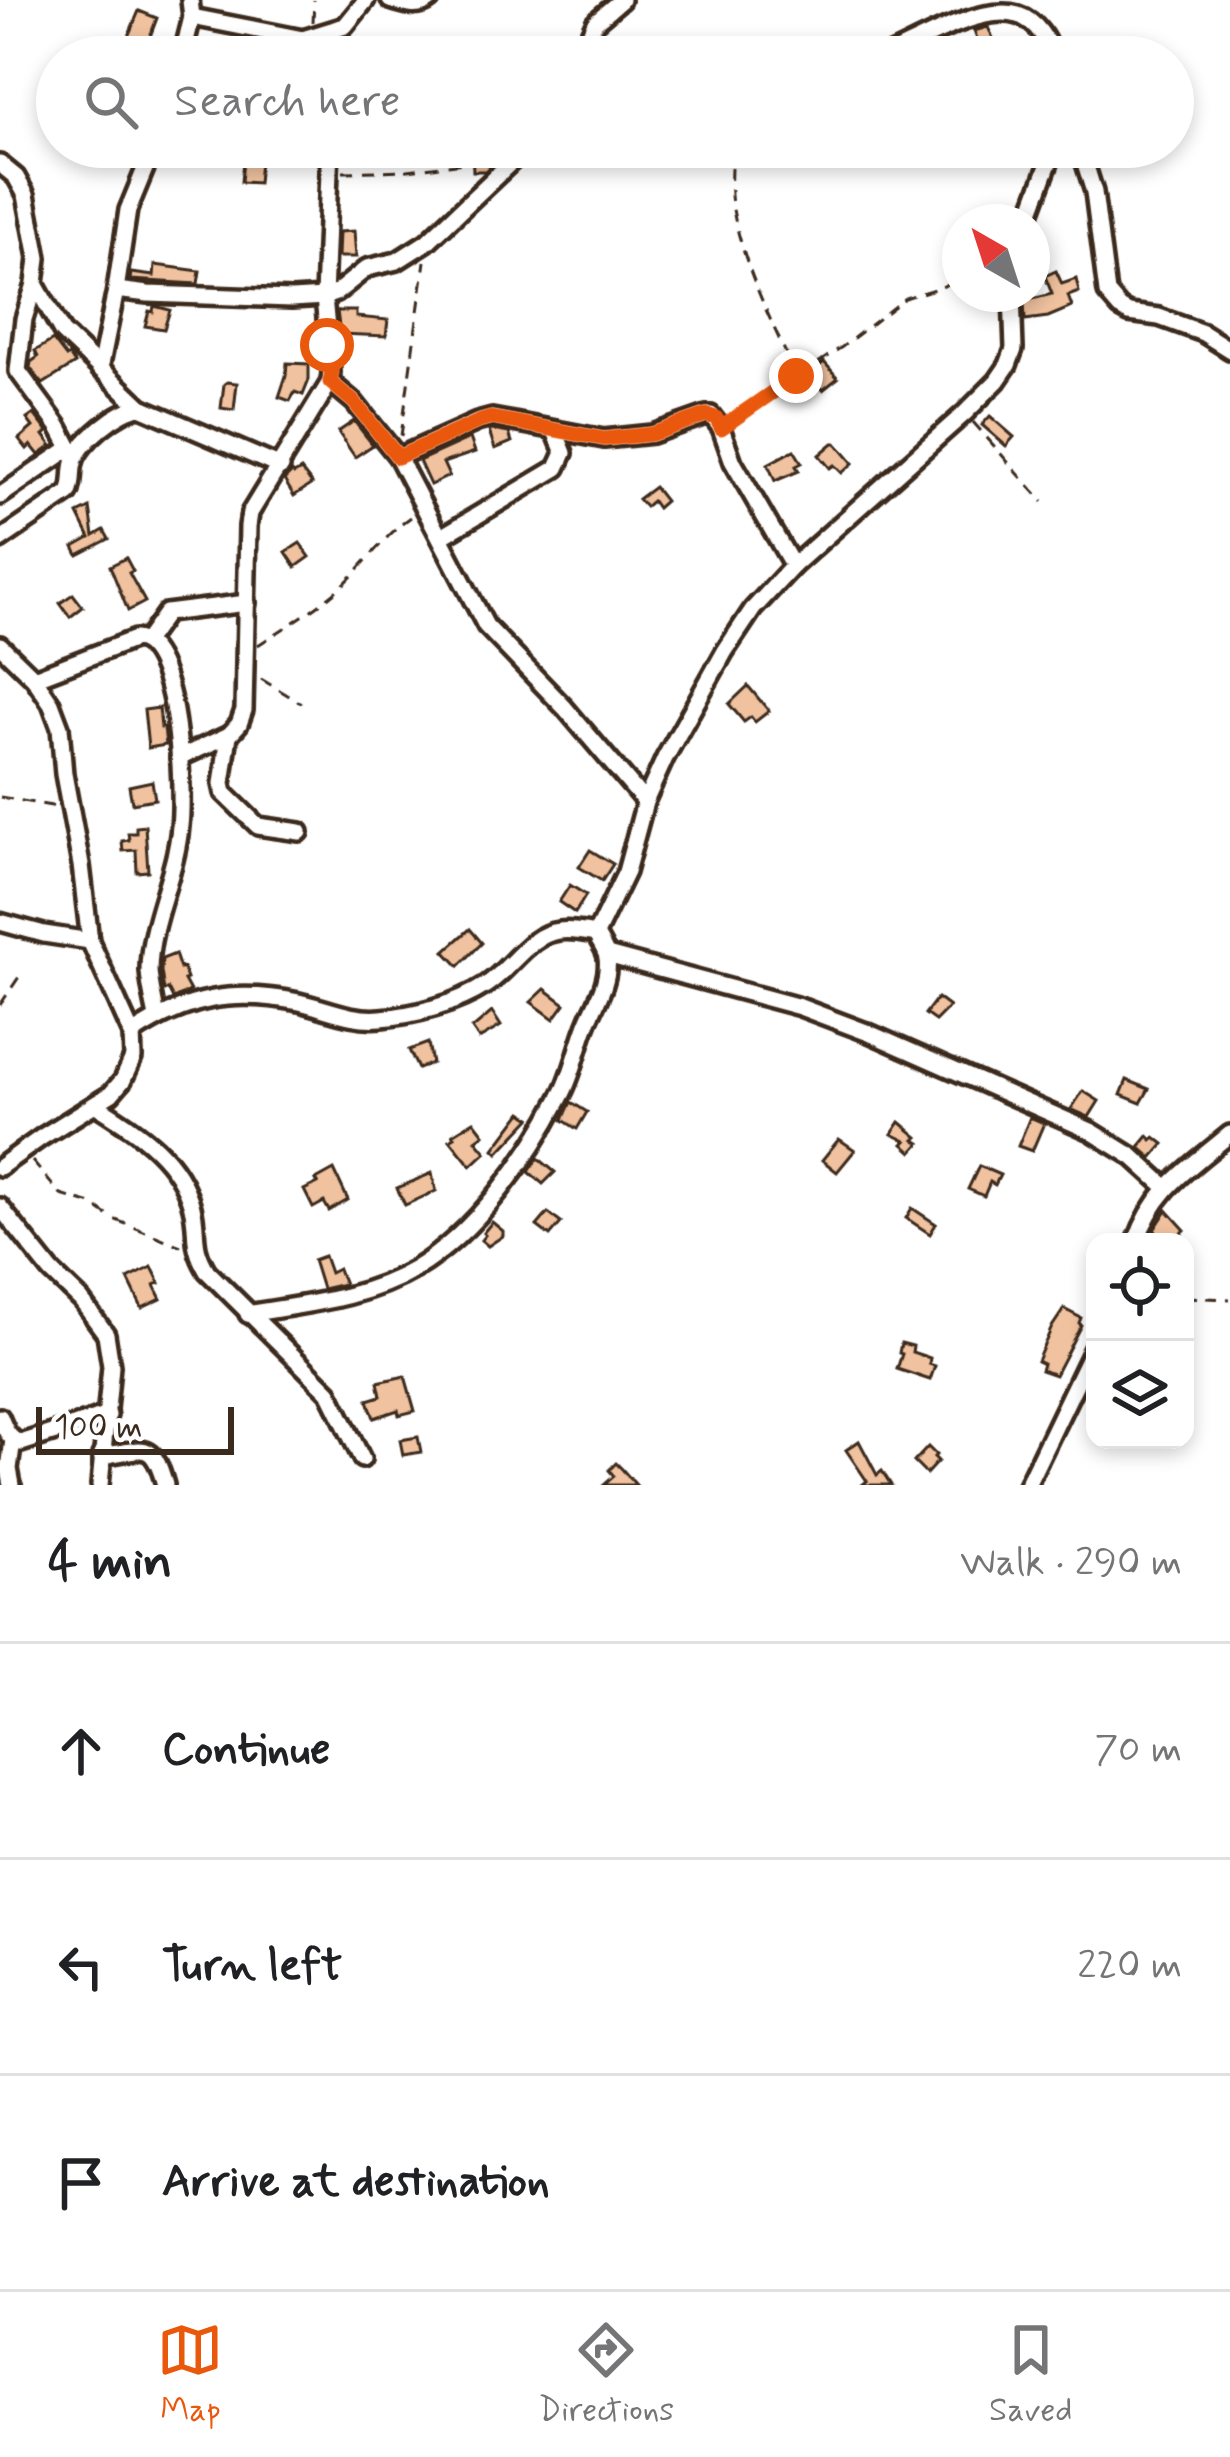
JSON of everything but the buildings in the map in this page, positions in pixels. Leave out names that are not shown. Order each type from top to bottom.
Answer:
[{"type":"street","points":[[313,36],[345,26],[366,0]]},
{"type":"street","points":[[390,0],[422,6],[430,0]]},
{"type":"street","points":[[589,36],[595,22],[621,0]]},
{"type":"street","points":[[191,8],[299,36]]},
{"type":"street","points":[[935,36],[988,14],[1020,15],[1043,36]]},
{"type":"street","points":[[0,164],[16,177],[26,195],[38,258],[17,366],[72,453],[74,485],[70,493],[0,540]]},
{"type":"street","points":[[100,369],[128,210],[145,168]]},
{"type":"street","points":[[300,832],[258,826],[224,793],[222,784],[229,736],[244,710],[250,513],[281,467],[332,372],[324,298],[329,168]]},
{"type":"street","points":[[116,290],[324,298],[367,268],[397,262],[428,242],[505,168]]},
{"type":"street","points":[[1034,204],[1047,168]]},
{"type":"street","points":[[1087,168],[1107,293],[1130,313],[1160,317],[1203,333],[1230,350]]},
{"type":"street","points":[[35,284],[62,332],[142,406],[281,467]]},
{"type":"street","points":[[596,934],[626,872],[645,802],[664,758],[753,609],[793,566],[997,380],[1014,349],[1013,312]]},
{"type":"street","points":[[330,382],[354,402],[398,457],[486,626],[565,708],[645,802]]},
{"type":"street","points":[[0,496],[84,445],[123,410],[142,406]]},
{"type":"street","points":[[398,457],[491,418],[604,439],[652,434],[706,415],[716,418],[733,462],[793,566]]},
{"type":"street","points":[[441,537],[557,468],[564,453],[555,431]]},
{"type":"street","points":[[146,640],[166,613],[247,603]]},
{"type":"street","points":[[34,678],[135,639],[146,640],[155,650],[167,679],[179,758],[181,826],[149,971],[157,1017]]},
{"type":"street","points":[[0,645],[34,678],[60,727],[90,941],[132,1034],[133,1058],[110,1094],[0,1167]]},
{"type":"street","points":[[179,758],[229,736]]},
{"type":"street","points":[[0,922],[90,941]]},
{"type":"street","points":[[132,1034],[191,1002],[230,995],[300,1002],[336,1014],[376,1019],[425,1010],[470,995],[491,982],[545,934],[562,930],[596,934]]},
{"type":"street","points":[[248,1314],[339,1298],[386,1283],[435,1256],[481,1213],[563,1094],[601,994],[607,956],[596,934]]},
{"type":"street","points":[[607,956],[800,1006],[869,1033],[1091,1131],[1133,1157],[1166,1187]]},
{"type":"street","points":[[96,1105],[142,1135],[177,1172],[194,1212],[196,1252],[207,1271],[329,1392],[362,1459]]},
{"type":"street","points":[[1140,1233],[1166,1187],[1229,1136]]},
{"type":"street","points":[[0,1207],[106,1334],[111,1366],[100,1485]]},
{"type":"street","points":[[1027,1485],[1086,1363]]},
{"type":"street","points":[[0,1417],[6,1433],[21,1443],[108,1415]]},
{"type":"street","points":[[12,1485],[13,1440]]},
{"type":"street","points":[[101,1456],[152,1452],[165,1485]]},
{"type":"path","points":[[307,36],[314,0]]},
{"type":"path","points":[[329,173],[424,168]]},
{"type":"path","points":[[731,168],[732,203],[746,256],[796,376]]},
{"type":"path","points":[[398,457],[428,242]]},
{"type":"path","points":[[721,428],[905,298],[942,287]]},
{"type":"path","points":[[965,413],[1042,502]]},
{"type":"path","points":[[302,703],[269,686],[246,659],[345,583],[390,532],[425,506]]},
{"type":"path","points":[[0,797],[70,809]]},
{"type":"path","points":[[0,1005],[21,974]]},
{"type":"path","points":[[23,1150],[61,1195],[92,1204],[111,1218],[196,1252]]},
{"type":"path","points":[[1194,1298],[1230,1299]]},
{"type":"route","points":[[327,345],[330,382],[354,402],[398,457],[491,418],[604,439],[652,434],[706,415],[716,418],[721,428],[796,376]]}]
